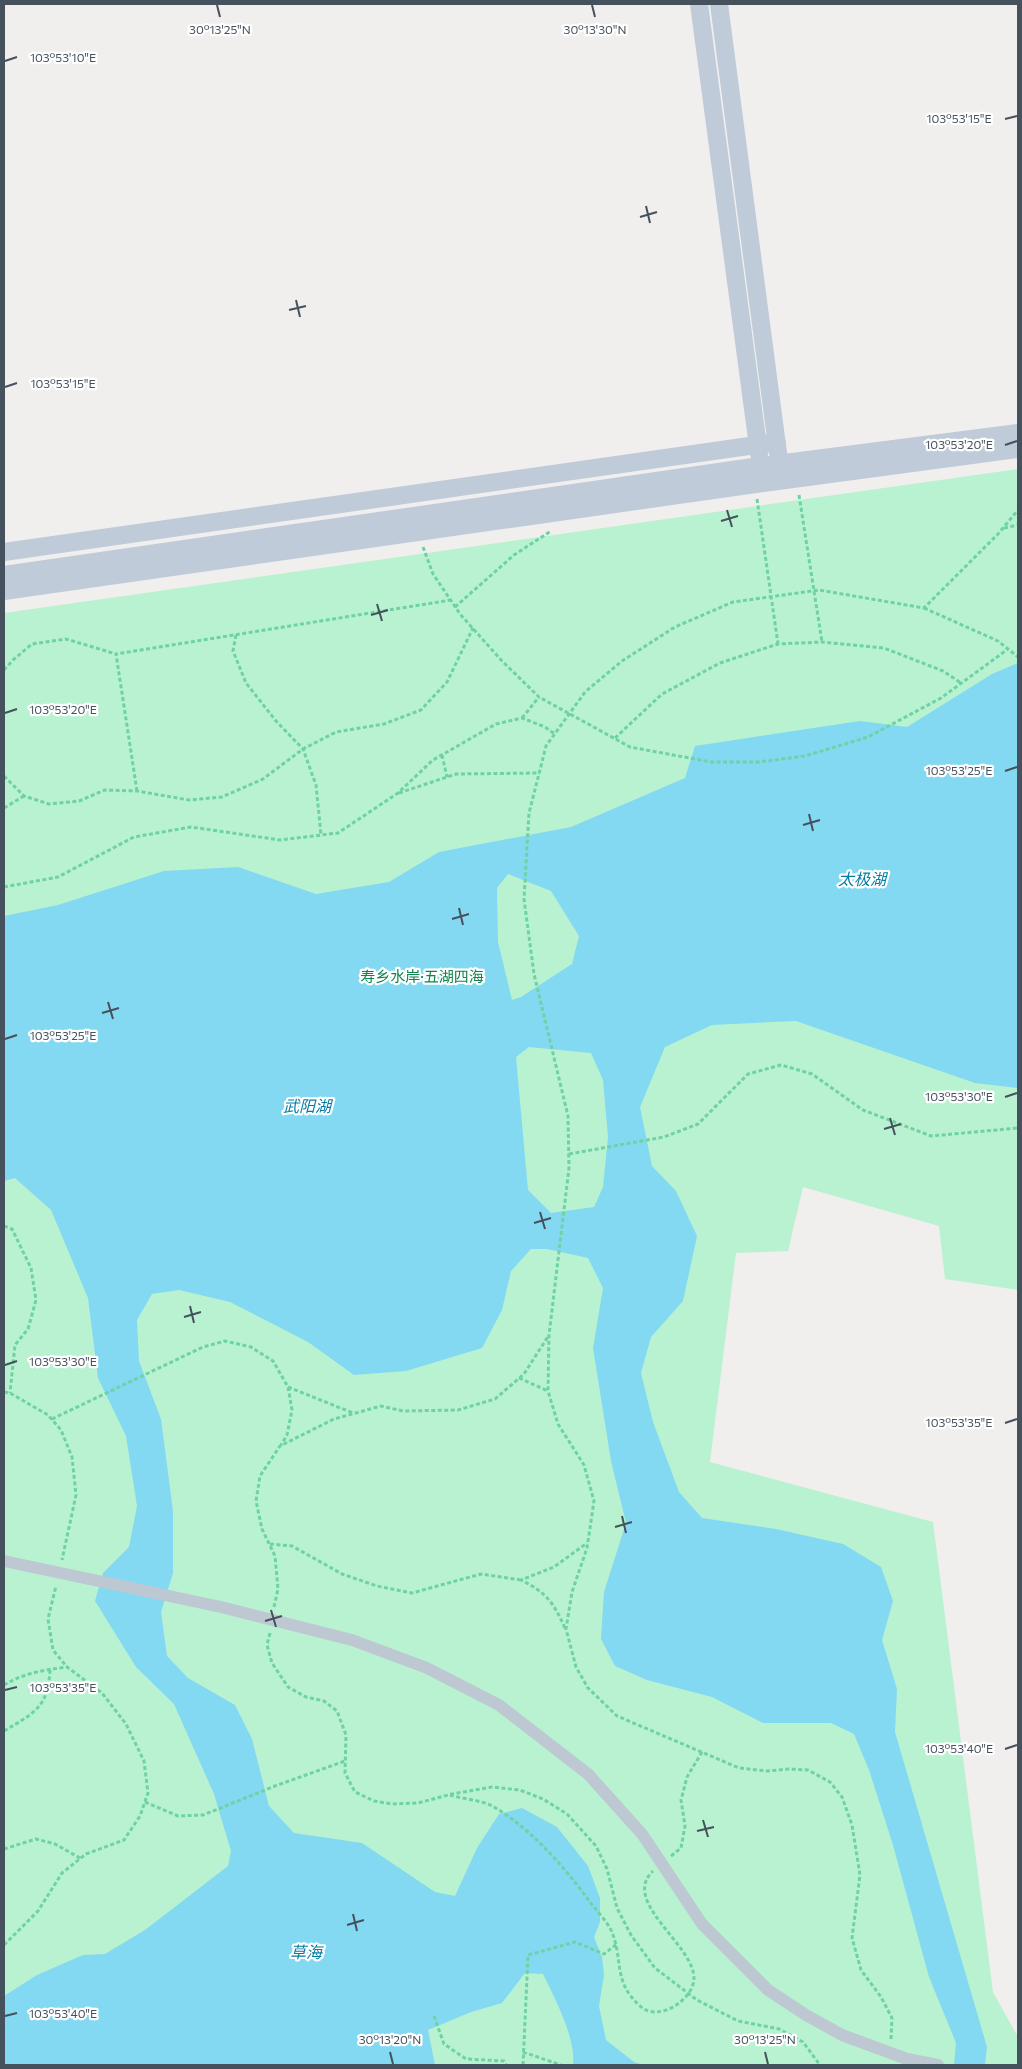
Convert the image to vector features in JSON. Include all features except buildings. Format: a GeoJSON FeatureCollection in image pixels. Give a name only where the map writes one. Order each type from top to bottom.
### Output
{"type":"FeatureCollection","features":[{"type":"Feature","properties":{"kind":"street"},"geometry":{"type":"LineString","coordinates":[[699,4],[757,444],[759,478]]}},
{"type":"Feature","properties":{"kind":"street"},"geometry":{"type":"LineString","coordinates":[[719,4],[777,442],[786,475]]}},
{"type":"Feature","properties":{"kind":"street"},"geometry":{"type":"LineString","coordinates":[[786,475],[1018,433]]}},
{"type":"Feature","properties":{"kind":"street"},"geometry":{"type":"LineString","coordinates":[[4,552],[777,442]]}},
{"type":"Feature","properties":{"kind":"street"},"geometry":{"type":"LineString","coordinates":[[4,575],[759,478],[1018,449]]}},
{"type":"Feature","properties":{"kind":"street"},"geometry":{"type":"LineString","coordinates":[[4,591],[418,532],[759,478]]}},
{"type":"Feature","properties":{"kind":"street"},"geometry":{"type":"LineString","coordinates":[[4,1561],[176,1598],[352,1640],[427,1668],[499,1705],[588,1774],[642,1834],[702,1924],[768,1990],[806,2015],[842,2034],[907,2059],[937,2065]]}},
{"type":"Feature","properties":{"kind":"path"},"geometry":{"type":"LineString","coordinates":[[786,475],[813,591],[822,642]]}},
{"type":"Feature","properties":{"kind":"path"},"geometry":{"type":"LineString","coordinates":[[759,478],[771,597],[778,644]]}},
{"type":"Feature","properties":{"kind":"path"},"geometry":{"type":"LineString","coordinates":[[924,608],[1004,528],[1018,510]]}},
{"type":"Feature","properties":{"kind":"path"},"geometry":{"type":"LineString","coordinates":[[1004,528],[1018,525]]}},
{"type":"Feature","properties":{"kind":"path"},"geometry":{"type":"LineString","coordinates":[[455,607],[514,555],[553,529]]}},
{"type":"Feature","properties":{"kind":"path"},"geometry":{"type":"LineString","coordinates":[[418,532],[433,574],[455,607],[502,661],[539,697],[630,747],[711,762],[760,762],[805,756],[868,738],[941,698],[1008,649]]}},
{"type":"Feature","properties":{"kind":"path"},"geometry":{"type":"LineString","coordinates":[[566,1629],[572,1592],[588,1543],[594,1501],[584,1465],[558,1424],[548,1391],[549,1335],[556,1268],[566,1202],[569,1154],[568,1116],[534,974],[524,899],[529,813],[546,746],[585,692],[622,661],[675,627],[733,602],[819,590],[924,608],[998,641],[1017,656]]}},
{"type":"Feature","properties":{"kind":"path"},"geometry":{"type":"LineString","coordinates":[[4,670],[32,644],[66,639],[116,654],[451,600]]}},
{"type":"Feature","properties":{"kind":"path"},"geometry":{"type":"LineString","coordinates":[[4,776],[24,796],[49,804],[79,801],[105,790],[137,791],[189,800],[222,797],[263,779],[303,750],[336,732],[384,724],[420,710],[447,682],[473,628]]}},
{"type":"Feature","properties":{"kind":"path"},"geometry":{"type":"LineString","coordinates":[[236,635],[233,651],[246,683],[276,721],[303,750],[316,785],[321,835]]}},
{"type":"Feature","properties":{"kind":"path"},"geometry":{"type":"LineString","coordinates":[[614,738],[662,694],[720,664],[778,644],[822,642],[884,648],[943,671],[961,683]]}},
{"type":"Feature","properties":{"kind":"path"},"geometry":{"type":"LineString","coordinates":[[116,654],[137,791]]}},
{"type":"Feature","properties":{"kind":"path"},"geometry":{"type":"LineString","coordinates":[[522,718],[539,697]]}},
{"type":"Feature","properties":{"kind":"path"},"geometry":{"type":"LineString","coordinates":[[4,887],[58,877],[134,837],[191,827],[280,840],[338,833],[398,793],[433,760],[496,724],[522,718],[545,727],[555,734]]}},
{"type":"Feature","properties":{"kind":"path"},"geometry":{"type":"LineString","coordinates":[[442,755],[446,777]]}},
{"type":"Feature","properties":{"kind":"path"},"geometry":{"type":"LineString","coordinates":[[398,793],[456,774],[540,773]]}},
{"type":"Feature","properties":{"kind":"path"},"geometry":{"type":"LineString","coordinates":[[4,808],[24,796]]}},
{"type":"Feature","properties":{"kind":"path"},"geometry":{"type":"LineString","coordinates":[[569,1154],[664,1137],[698,1124],[748,1074],[781,1065],[812,1074],[863,1110],[932,1136],[1018,1128]]}},
{"type":"Feature","properties":{"kind":"path"},"geometry":{"type":"LineString","coordinates":[[4,1226],[12,1230],[31,1268],[36,1300],[28,1329],[16,1345],[10,1393]]}},
{"type":"Feature","properties":{"kind":"path"},"geometry":{"type":"LineString","coordinates":[[280,1446],[334,1419],[381,1406],[404,1411],[458,1410],[495,1399],[524,1374],[549,1335]]}},
{"type":"Feature","properties":{"kind":"path"},"geometry":{"type":"LineString","coordinates":[[52,1420],[203,1347],[225,1341],[251,1347],[273,1360],[288,1387],[292,1410],[287,1435],[260,1476],[256,1501],[262,1529],[275,1556],[278,1589],[268,1645],[272,1663],[288,1687],[306,1697],[324,1701],[337,1711],[346,1735],[345,1773],[355,1792],[374,1801],[392,1804],[418,1803],[492,1787],[520,1790],[543,1799],[567,1814],[596,1846],[607,1869],[617,1908],[631,1935],[655,1968],[697,2000],[738,2021],[779,2029],[803,2042],[820,2065]]}},
{"type":"Feature","properties":{"kind":"path"},"geometry":{"type":"LineString","coordinates":[[519,1378],[548,1391]]}},
{"type":"Feature","properties":{"kind":"path"},"geometry":{"type":"LineString","coordinates":[[288,1387],[353,1414]]}},
{"type":"Feature","properties":{"kind":"path"},"geometry":{"type":"LineString","coordinates":[[4,1392],[10,1393],[48,1415],[61,1430],[72,1456],[76,1495],[60,1573],[48,1619],[53,1650],[67,1667],[102,1693],[126,1724],[144,1761],[148,1793],[140,1816],[124,1840],[86,1854],[62,1873],[38,1911],[4,1946]]}},
{"type":"Feature","properties":{"kind":"path"},"geometry":{"type":"LineString","coordinates":[[521,1580],[554,1567],[588,1543]]}},
{"type":"Feature","properties":{"kind":"path"},"geometry":{"type":"LineString","coordinates":[[269,1544],[292,1546],[342,1574],[377,1586],[412,1592],[481,1574],[521,1580],[540,1589],[556,1608],[566,1629],[576,1667],[588,1688],[618,1716],[739,1768],[766,1771],[808,1770],[830,1782],[842,1796],[852,1825],[860,1875],[852,1938],[861,1970],[881,1997],[892,2018],[890,2053]]}},
{"type":"Feature","properties":{"kind":"path"},"geometry":{"type":"LineString","coordinates":[[4,1685],[18,1677],[36,1671],[67,1667]]}},
{"type":"Feature","properties":{"kind":"path"},"geometry":{"type":"LineString","coordinates":[[4,1731],[37,1712],[49,1688],[50,1670]]}},
{"type":"Feature","properties":{"kind":"path"},"geometry":{"type":"LineString","coordinates":[[145,1802],[178,1816],[204,1815],[275,1786],[345,1762]]}},
{"type":"Feature","properties":{"kind":"path"},"geometry":{"type":"LineString","coordinates":[[448,1795],[492,1806],[526,1831],[571,1876],[610,1928],[616,1944],[619,1970],[624,1988],[641,2008],[662,2012],[677,2004],[689,1994]]}},
{"type":"Feature","properties":{"kind":"path"},"geometry":{"type":"LineString","coordinates":[[4,1849],[36,1839],[56,1844],[80,1858]]}},
{"type":"Feature","properties":{"kind":"path"},"geometry":{"type":"LineString","coordinates":[[522,2065],[528,1955],[575,1942],[604,1954],[616,1944]]}},
{"type":"Feature","properties":{"kind":"path"},"geometry":{"type":"LineString","coordinates":[[434,2016],[444,2044],[466,2059],[504,2061],[506,2065]]}},
{"type":"Feature","properties":{"kind":"path"},"geometry":{"type":"LineString","coordinates":[[523,2052],[561,2065]]}},
{"type":"Feature","properties":{"kind":"green space","name":"寿乡水岸·五湖四海"},"geometry":{"type":"Polygon","coordinates":[[[1018,469],[1018,1290],[945,1279],[939,1226],[803,1187],[788,1251],[736,1253],[710,1462],[933,1522],[993,1992],[1018,2037],[1018,2065],[4,2065],[4,613],[1018,469]]]}},
{"type":"Feature","properties":{"kind":"water"},"geometry":{"type":"Polygon","coordinates":[[[1018,663],[1018,1088],[975,1083],[796,1021],[712,1025],[665,1047],[640,1107],[652,1166],[676,1191],[697,1236],[683,1301],[651,1337],[641,1373],[653,1422],[679,1492],[702,1518],[776,1529],[843,1544],[881,1567],[893,1601],[882,1640],[897,1689],[895,1732],[987,2047],[985,2065],[954,2065],[956,2043],[929,1977],[893,1845],[869,1770],[854,1734],[831,1723],[763,1723],[712,1697],[647,1680],[615,1666],[601,1639],[604,1592],[626,1523],[611,1461],[593,1348],[603,1288],[588,1258],[547,1249],[531,1249],[511,1271],[502,1310],[482,1348],[406,1371],[354,1375],[308,1342],[230,1302],[179,1290],[152,1294],[137,1320],[139,1361],[161,1419],[173,1511],[173,1573],[161,1612],[167,1656],[188,1678],[235,1705],[252,1739],[269,1806],[294,1833],[362,1843],[435,1892],[455,1896],[477,1848],[499,1814],[522,1808],[557,1827],[588,1866],[600,1898],[600,1922],[594,1937],[602,1957],[604,1975],[599,2006],[606,2040],[634,2062],[643,2065],[573,2065],[573,2054],[568,2031],[543,1974],[525,1973],[502,2003],[471,2012],[428,2030],[435,2065],[4,2065],[4,1996],[37,1975],[83,1955],[105,1954],[145,1930],[228,1866],[231,1851],[214,1794],[174,1704],[136,1667],[95,1601],[103,1573],[129,1547],[137,1506],[126,1436],[98,1378],[88,1298],[51,1210],[15,1178],[4,1181],[4,916],[58,905],[164,871],[238,867],[316,894],[389,882],[439,852],[571,827],[685,778],[695,746],[860,721],[907,727],[992,674],[1018,663]],[[508,874],[497,888],[498,942],[512,1000],[521,997],[572,964],[579,936],[551,891],[508,874]],[[529,1047],[516,1057],[528,1190],[551,1213],[594,1207],[603,1187],[608,1137],[603,1080],[591,1053],[529,1047]]]}},
{"type":"Feature","properties":{"kind":"water label","name":"太极湖"},"geometry":{"type":"Point","coordinates":[862,878]}},
{"type":"Feature","properties":{"kind":"water label","name":"武阳湖"},"geometry":{"type":"Point","coordinates":[307,1105]}},
{"type":"Feature","properties":{"kind":"water label","name":"草海"},"geometry":{"type":"Point","coordinates":[306,1951]}}]}
